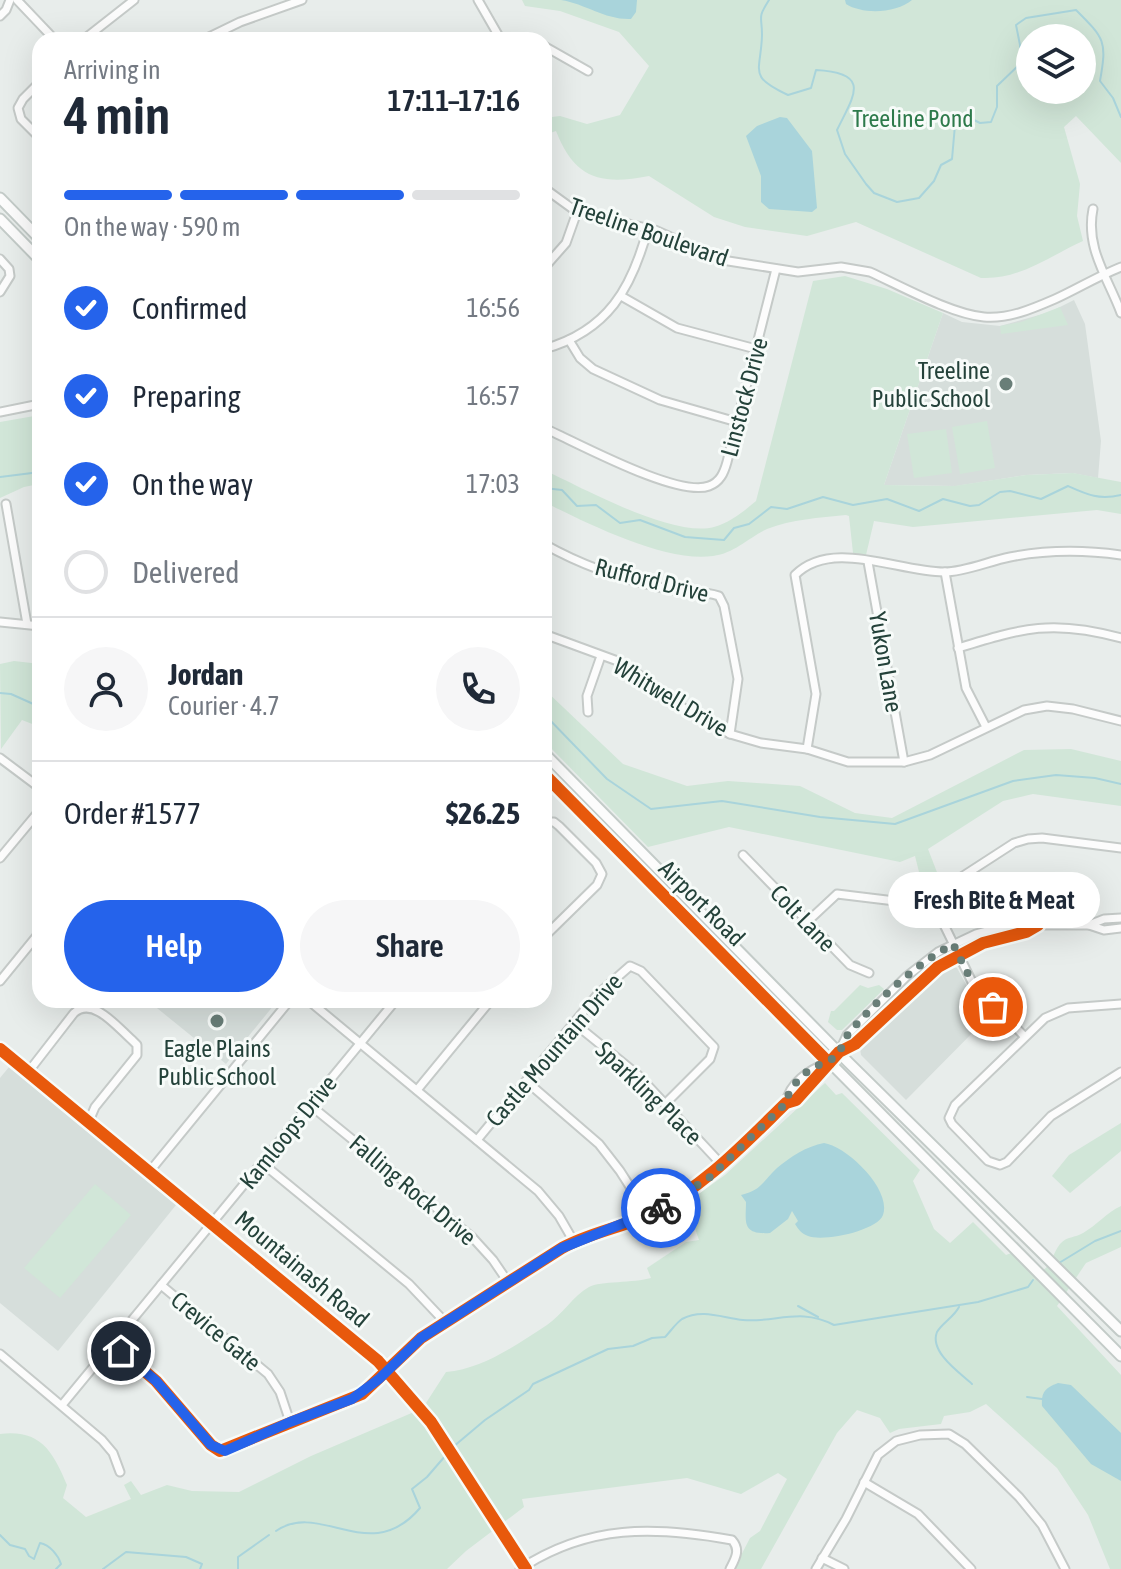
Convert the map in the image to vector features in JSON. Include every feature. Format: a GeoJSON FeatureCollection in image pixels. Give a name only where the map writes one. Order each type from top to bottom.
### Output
{"type":"FeatureCollection","features":[{"type":"Feature","properties":{"kind":"main road"},"geometry":{"type":"LineString","coordinates":[[0,198],[32,231]]}},
{"type":"Feature","properties":{"kind":"main road"},"geometry":{"type":"LineString","coordinates":[[0,219],[32,252]]}},
{"type":"Feature","properties":{"kind":"main road","name":"Airport Road"},"geometry":{"type":"LineString","coordinates":[[552,761],[839,1052],[1121,1331]]}},
{"type":"Feature","properties":{"kind":"main road","name":"Airport Road"},"geometry":{"type":"LineString","coordinates":[[552,782],[1121,1356]]}},
{"type":"Feature","properties":{"kind":"main road","name":"Mountainash Road"},"geometry":{"type":"LineString","coordinates":[[0,1049],[363,1347],[431,1422],[523,1568]]}},
{"type":"Feature","properties":{"kind":"street"},"geometry":{"type":"LineString","coordinates":[[0,16],[10,0]]}},
{"type":"Feature","properties":{"kind":"street"},"geometry":{"type":"LineString","coordinates":[[17,0],[47,32]]}},
{"type":"Feature","properties":{"kind":"street"},"geometry":{"type":"LineString","coordinates":[[93,32],[134,0]]}},
{"type":"Feature","properties":{"kind":"street"},"geometry":{"type":"LineString","coordinates":[[219,32],[302,0]]}},
{"type":"Feature","properties":{"kind":"street"},"geometry":{"type":"LineString","coordinates":[[478,0],[496,32]]}},
{"type":"Feature","properties":{"kind":"street"},"geometry":{"type":"LineString","coordinates":[[552,51],[588,71]]}},
{"type":"Feature","properties":{"kind":"street"},"geometry":{"type":"LineString","coordinates":[[32,90],[18,108],[21,119],[32,130]]}},
{"type":"Feature","properties":{"kind":"street","name":"Treeline Boulevard"},"geometry":{"type":"LineString","coordinates":[[552,194],[577,212],[648,228],[714,258],[804,272],[835,267],[853,268],[870,272],[962,312],[985,317],[1021,312],[1121,267]]}},
{"type":"Feature","properties":{"kind":"street"},"geometry":{"type":"LineString","coordinates":[[1093,209],[1090,227],[1104,274],[1121,313]]}},
{"type":"Feature","properties":{"kind":"street"},"geometry":{"type":"LineString","coordinates":[[552,259],[566,243],[577,212]]}},
{"type":"Feature","properties":{"kind":"street"},"geometry":{"type":"LineString","coordinates":[[552,346],[569,340],[596,323],[621,296],[638,263],[648,228]]}},
{"type":"Feature","properties":{"kind":"street"},"geometry":{"type":"LineString","coordinates":[[0,259],[9,269],[10,276],[0,292]]}},
{"type":"Feature","properties":{"kind":"street","name":"Linstock Drive"},"geometry":{"type":"LineString","coordinates":[[552,432],[628,467],[699,488],[712,485],[722,476],[776,269]]}},
{"type":"Feature","properties":{"kind":"street"},"geometry":{"type":"LineString","coordinates":[[621,296],[677,328],[756,349]]}},
{"type":"Feature","properties":{"kind":"street"},"geometry":{"type":"LineString","coordinates":[[569,340],[580,358],[593,369],[660,400],[737,422]]}},
{"type":"Feature","properties":{"kind":"street"},"geometry":{"type":"LineString","coordinates":[[0,412],[32,406]]}},
{"type":"Feature","properties":{"kind":"street"},"geometry":{"type":"LineString","coordinates":[[6,504],[27,624]]}},
{"type":"Feature","properties":{"kind":"street"},"geometry":{"type":"LineString","coordinates":[[0,543],[12,541]]}},
{"type":"Feature","properties":{"kind":"street","name":"Rufford Drive"},"geometry":{"type":"LineString","coordinates":[[552,548],[578,562],[624,578],[719,596],[724,606],[738,679],[730,734]]}},
{"type":"Feature","properties":{"kind":"street"},"geometry":{"type":"LineString","coordinates":[[807,749],[816,694],[795,575],[803,567],[827,557],[945,572],[1028,554],[1092,552],[1121,555]]}},
{"type":"Feature","properties":{"kind":"street","name":"Yukon Lane"},"geometry":{"type":"LineString","coordinates":[[868,562],[904,762]]}},
{"type":"Feature","properties":{"kind":"street"},"geometry":{"type":"LineString","coordinates":[[945,572],[966,688],[986,727]]}},
{"type":"Feature","properties":{"kind":"street"},"geometry":{"type":"LineString","coordinates":[[0,622],[32,625]]}},
{"type":"Feature","properties":{"kind":"street"},"geometry":{"type":"LineString","coordinates":[[958,648],[1018,630],[1044,627],[1072,627],[1121,638]]}},
{"type":"Feature","properties":{"kind":"street","name":"Whitwell Drive"},"geometry":{"type":"LineString","coordinates":[[552,637],[632,668],[693,715],[730,734],[761,743],[807,749],[848,762],[904,762],[930,755],[1024,710],[1047,706],[1121,721]]}},
{"type":"Feature","properties":{"kind":"street"},"geometry":{"type":"LineString","coordinates":[[588,712],[587,696],[601,656]]}},
{"type":"Feature","properties":{"kind":"street"},"geometry":{"type":"LineString","coordinates":[[0,758],[32,782]]}},
{"type":"Feature","properties":{"kind":"street"},"geometry":{"type":"LineString","coordinates":[[0,858],[32,820]]}},
{"type":"Feature","properties":{"kind":"street"},"geometry":{"type":"LineString","coordinates":[[552,822],[596,863],[602,874],[597,885],[552,929]]}},
{"type":"Feature","properties":{"kind":"street"},"geometry":{"type":"LineString","coordinates":[[807,922],[837,894],[895,901],[929,894],[1006,848],[1028,839],[1121,848]]}},
{"type":"Feature","properties":{"kind":"street","name":"Colt Lane"},"geometry":{"type":"LineString","coordinates":[[743,855],[850,965],[869,973]]}},
{"type":"Feature","properties":{"kind":"street"},"geometry":{"type":"LineString","coordinates":[[929,894],[958,955],[982,995],[1024,1036]]}},
{"type":"Feature","properties":{"kind":"street"},"geometry":{"type":"LineString","coordinates":[[1089,925],[1104,919],[1121,918]]}},
{"type":"Feature","properties":{"kind":"street"},"geometry":{"type":"LineString","coordinates":[[113,1344],[156,1381],[215,1449],[225,1451],[352,1399],[369,1388],[413,1343],[508,1282],[574,1242],[648,1215],[710,1177],[786,1103],[787,1092],[810,1070],[829,1063],[839,1052],[847,1035],[907,976],[953,944],[991,928],[1024,921],[1038,925],[1089,925],[1104,930],[1121,928]]}},
{"type":"Feature","properties":{"kind":"street"},"geometry":{"type":"LineString","coordinates":[[839,1052],[855,1044],[922,979],[958,955],[1038,925]]}},
{"type":"Feature","properties":{"kind":"street"},"geometry":{"type":"LineString","coordinates":[[0,981],[32,942]]}},
{"type":"Feature","properties":{"kind":"street","name":"Castle Mountain Drive"},"geometry":{"type":"LineString","coordinates":[[477,1140],[597,995],[625,968],[635,967],[641,971],[714,1047],[710,1059],[665,1104]]}},
{"type":"Feature","properties":{"kind":"street"},"geometry":{"type":"LineString","coordinates":[[1121,1004],[1061,1010],[1038,1023],[950,1113],[952,1124],[992,1164],[1004,1164],[1051,1116],[1121,1072]]}},
{"type":"Feature","properties":{"kind":"street"},"geometry":{"type":"LineString","coordinates":[[29,1071],[81,1008]]}},
{"type":"Feature","properties":{"kind":"street"},"geometry":{"type":"LineString","coordinates":[[89,1121],[95,1107],[137,1055],[137,1045],[93,1008]]}},
{"type":"Feature","properties":{"kind":"street"},"geometry":{"type":"LineString","coordinates":[[150,1171],[283,1008]]}},
{"type":"Feature","properties":{"kind":"street"},"geometry":{"type":"LineString","coordinates":[[318,1008],[545,1198],[574,1242]]}},
{"type":"Feature","properties":{"kind":"street","name":"Kamloops Drive"},"geometry":{"type":"LineString","coordinates":[[62,1405],[390,1008]]}},
{"type":"Feature","properties":{"kind":"street"},"geometry":{"type":"LineString","coordinates":[[417,1090],[484,1008]]}},
{"type":"Feature","properties":{"kind":"street","name":"Sparkling Place"},"geometry":{"type":"LineString","coordinates":[[574,1023],[638,1075],[722,1165]]}},
{"type":"Feature","properties":{"kind":"street"},"geometry":{"type":"LineString","coordinates":[[526,1081],[599,1144],[648,1215]]}},
{"type":"Feature","properties":{"kind":"street","name":"Falling Rock Drive"},"geometry":{"type":"LineString","coordinates":[[310,1105],[472,1237],[508,1282]]}},
{"type":"Feature","properties":{"kind":"street"},"geometry":{"type":"LineString","coordinates":[[262,1163],[409,1284],[445,1322]]}},
{"type":"Feature","properties":{"kind":"street","name":"Crevice Gate"},"geometry":{"type":"LineString","coordinates":[[161,1285],[268,1374],[280,1392],[290,1422]]}},
{"type":"Feature","properties":{"kind":"street"},"geometry":{"type":"LineString","coordinates":[[0,1354],[102,1440],[113,1453],[120,1472]]}},
{"type":"Feature","properties":{"kind":"street"},"geometry":{"type":"LineString","coordinates":[[816,1569],[878,1455],[896,1441],[920,1435],[949,1434],[965,1444],[1019,1497],[1042,1525],[1065,1569]]}},
{"type":"Feature","properties":{"kind":"street"},"geometry":{"type":"LineString","coordinates":[[864,1482],[918,1514],[971,1569]]}},
{"type":"Feature","properties":{"kind":"street"},"geometry":{"type":"LineString","coordinates":[[523,1568],[546,1553],[581,1540],[623,1530],[652,1530],[732,1540],[737,1545],[737,1555],[730,1569]]}},
{"type":"Feature","properties":{"kind":"street"},"geometry":{"type":"LineString","coordinates":[[822,1558],[844,1569]]}},
{"type":"Feature","properties":{"kind":"shaded area","name":"Treeline Public School"},"geometry":{"type":"Polygon","coordinates":[[[1074,300],[1085,324],[1101,441],[1098,478],[1072,473],[1026,475],[956,486],[884,485],[943,313],[962,322],[1000,326],[1050,312],[1074,300]]]}},
{"type":"Feature","properties":{"kind":"shaded area"},"geometry":{"type":"Polygon","coordinates":[[[951,966],[957,968],[972,995],[991,1014],[906,1100],[861,1055],[860,1048],[922,986],[951,966]]]}},
{"type":"Feature","properties":{"kind":"shaded area","name":"Eagle Plains Public School"},"geometry":{"type":"Polygon","coordinates":[[[157,1008],[272,1008],[226,1064],[157,1008]]]}},
{"type":"Feature","properties":{"kind":"shaded area"},"geometry":{"type":"Polygon","coordinates":[[[9,1067],[176,1205],[58,1351],[0,1303],[0,1078],[9,1067]]]}},
{"type":"Feature","properties":{"kind":"green space","name":"Treeline Pond"},"geometry":{"type":"Polygon","coordinates":[[[522,0],[1121,0],[1121,163],[1076,116],[1064,127],[1080,184],[1077,216],[1083,241],[1033,266],[995,278],[981,278],[856,222],[807,236],[745,227],[714,217],[649,176],[617,180],[592,175],[572,160],[556,131],[552,132],[552,117],[560,116],[587,124],[620,115],[649,66],[619,32],[560,11],[525,6],[522,0]]]}},
{"type":"Feature","properties":{"kind":"green space"},"geometry":{"type":"Polygon","coordinates":[[[845,276],[887,289],[943,313],[884,485],[954,486],[1026,475],[1073,473],[1121,482],[1121,514],[1097,510],[913,527],[874,521],[866,555],[853,553],[849,516],[806,519],[767,529],[728,552],[694,557],[627,540],[552,506],[552,474],[652,519],[697,528],[714,527],[726,522],[756,501],[813,281],[845,276]]]}},
{"type":"Feature","properties":{"kind":"green space"},"geometry":{"type":"Polygon","coordinates":[[[1060,307],[1068,325],[1001,334],[1000,326],[1021,322],[1060,307]]]}},
{"type":"Feature","properties":{"kind":"green space"},"geometry":{"type":"Polygon","coordinates":[[[32,416],[32,485],[0,498],[0,422],[32,416]]]}},
{"type":"Feature","properties":{"kind":"green space"},"geometry":{"type":"Polygon","coordinates":[[[987,421],[995,468],[960,474],[952,427],[987,421]]]}},
{"type":"Feature","properties":{"kind":"green space"},"geometry":{"type":"Polygon","coordinates":[[[946,429],[952,473],[914,478],[907,434],[946,429]]]}},
{"type":"Feature","properties":{"kind":"green space"},"geometry":{"type":"Polygon","coordinates":[[[14,661],[32,663],[32,724],[22,720],[1,749],[0,664],[14,661]]]}},
{"type":"Feature","properties":{"kind":"green space"},"geometry":{"type":"Polygon","coordinates":[[[552,697],[623,764],[687,786],[728,781],[800,786],[855,813],[892,818],[1024,750],[1071,749],[1121,761],[1121,806],[1033,794],[1003,801],[928,849],[940,880],[923,888],[915,856],[900,862],[729,827],[648,847],[552,749],[552,697]]]}},
{"type":"Feature","properties":{"kind":"green space"},"geometry":{"type":"Polygon","coordinates":[[[860,985],[868,988],[879,985],[884,989],[842,1030],[837,1030],[828,1022],[831,1011],[860,985]]]}},
{"type":"Feature","properties":{"kind":"green space"},"geometry":{"type":"Polygon","coordinates":[[[825,1083],[836,1095],[842,1093],[920,1170],[913,1181],[934,1229],[950,1243],[973,1222],[1006,1255],[1014,1252],[1042,1271],[1063,1241],[1083,1233],[1121,1206],[1121,1247],[1086,1263],[1057,1306],[1121,1375],[1121,1569],[1110,1569],[1088,1515],[1057,1468],[986,1404],[970,1412],[944,1416],[941,1424],[890,1433],[880,1418],[857,1410],[837,1433],[761,1569],[734,1569],[750,1538],[760,1531],[787,1479],[778,1473],[741,1494],[687,1478],[522,1499],[524,1507],[447,1569],[0,1569],[0,1434],[26,1435],[44,1445],[67,1485],[63,1498],[86,1517],[131,1499],[124,1485],[131,1481],[141,1495],[167,1485],[192,1491],[239,1492],[311,1456],[428,1406],[426,1403],[446,1372],[473,1366],[511,1348],[552,1321],[589,1287],[651,1278],[647,1268],[686,1242],[699,1240],[686,1203],[725,1175],[825,1083]]]}},
{"type":"Feature","properties":{"kind":"green space"},"geometry":{"type":"Polygon","coordinates":[[[1121,1123],[1121,1151],[1070,1193],[1052,1176],[1069,1155],[1121,1123]]]}},
{"type":"Feature","properties":{"kind":"green space"},"geometry":{"type":"Polygon","coordinates":[[[95,1184],[131,1215],[60,1298],[24,1268],[95,1184]]]}},
{"type":"Feature","properties":{"kind":"water"},"geometry":{"type":"Polygon","coordinates":[[[561,0],[637,0],[636,12],[631,19],[622,19],[561,0]]]}},
{"type":"Feature","properties":{"kind":"water"},"geometry":{"type":"Polygon","coordinates":[[[845,0],[912,0],[898,8],[880,11],[853,8],[845,0]]]}},
{"type":"Feature","properties":{"kind":"water"},"geometry":{"type":"Polygon","coordinates":[[[780,117],[787,118],[812,151],[817,208],[812,212],[769,209],[761,202],[761,176],[746,136],[757,126],[780,117]]]}},
{"type":"Feature","properties":{"kind":"water"},"geometry":{"type":"Polygon","coordinates":[[[824,1143],[855,1160],[874,1182],[884,1205],[879,1221],[849,1234],[815,1237],[799,1229],[792,1211],[788,1219],[770,1233],[750,1229],[746,1221],[746,1202],[741,1195],[758,1188],[793,1156],[824,1143]]]}},
{"type":"Feature","properties":{"kind":"water"},"geometry":{"type":"Polygon","coordinates":[[[1058,1383],[1071,1385],[1121,1433],[1121,1481],[1091,1464],[1042,1406],[1045,1391],[1058,1383]]]}},
{"type":"Feature","properties":{"kind":"waterway"},"geometry":{"type":"LineString","coordinates":[[769,0],[761,17],[761,77],[788,95],[811,88],[816,70],[834,72],[852,81],[853,96],[837,130],[845,154],[874,193],[897,202],[919,198],[934,181],[941,165],[952,159],[955,125],[970,118],[980,123],[991,122],[997,107],[997,86],[1020,64],[1016,25],[1026,18],[1076,10],[1086,20],[1102,41],[1100,81],[1113,98],[1121,117]]}},
{"type":"Feature","properties":{"kind":"waterway"},"geometry":{"type":"LineString","coordinates":[[0,477],[32,473]]}},
{"type":"Feature","properties":{"kind":"waterway"},"geometry":{"type":"LineString","coordinates":[[552,489],[562,490],[577,506],[596,505],[620,523],[640,520],[685,537],[724,540],[734,528],[749,524],[771,507],[787,509],[823,497],[853,505],[887,499],[919,511],[943,499],[970,506],[979,505],[1000,492],[1010,491],[1041,499],[1068,486],[1094,496],[1121,495]]}},
{"type":"Feature","properties":{"kind":"waterway"},"geometry":{"type":"LineString","coordinates":[[0,693],[11,694],[32,703]]}},
{"type":"Feature","properties":{"kind":"waterway"},"geometry":{"type":"LineString","coordinates":[[552,722],[607,779],[651,809],[722,801],[820,817],[895,824],[1013,781],[1056,775],[1121,784]]}},
{"type":"Feature","properties":{"kind":"waterway"},"geometry":{"type":"LineString","coordinates":[[1059,1263],[1095,1241],[1121,1231]]}},
{"type":"Feature","properties":{"kind":"waterway"},"geometry":{"type":"LineString","coordinates":[[453,1447],[533,1384],[608,1349],[665,1337],[680,1321],[690,1316],[705,1314],[743,1320],[799,1316],[834,1325],[978,1302],[1028,1287],[1033,1280]]}},
{"type":"Feature","properties":{"kind":"waterway"},"geometry":{"type":"LineString","coordinates":[[798,1306],[818,1317]]}},
{"type":"Feature","properties":{"kind":"waterway"},"geometry":{"type":"LineString","coordinates":[[959,1307],[937,1332],[937,1347],[972,1384]]}},
{"type":"Feature","properties":{"kind":"waterway"},"geometry":{"type":"LineString","coordinates":[[1027,1397],[1042,1399]]}},
{"type":"Feature","properties":{"kind":"waterway"},"geometry":{"type":"LineString","coordinates":[[276,1531],[293,1524],[310,1523],[364,1533],[383,1532],[401,1525],[420,1508],[412,1489],[446,1455]]}},
{"type":"Feature","properties":{"kind":"waterway"},"geometry":{"type":"LineString","coordinates":[[0,1535],[10,1545],[25,1549],[34,1559],[40,1543],[47,1546],[61,1564],[56,1569]]}},
{"type":"Feature","properties":{"kind":"waterway"},"geometry":{"type":"LineString","coordinates":[[238,1569],[238,1557],[269,1535]]}},
{"type":"Feature","properties":{"kind":"waterway"},"geometry":{"type":"LineString","coordinates":[[103,1569],[126,1552],[186,1557],[202,1564],[200,1569]]}},
{"type":"Feature","properties":{"kind":"cycle path"},"geometry":{"type":"LineString","coordinates":[[552,782],[829,1063]]}},
{"type":"Feature","properties":{"kind":"cycle path"},"geometry":{"type":"LineString","coordinates":[[113,1344],[156,1381],[211,1445],[220,1451],[362,1394],[421,1338],[562,1248],[648,1215],[687,1192],[722,1165],[786,1103],[796,1100],[839,1052],[855,1044],[938,967],[983,943],[1026,932],[1038,925]]}},
{"type":"Feature","properties":{"kind":"cycle path"},"geometry":{"type":"LineString","coordinates":[[0,1049],[378,1361],[431,1422],[526,1569]]}},
{"type":"Feature","properties":{"kind":"way so far"},"geometry":{"type":"LineString","coordinates":[[661,1208],[710,1177],[786,1103],[787,1092],[810,1070],[829,1063],[839,1052],[847,1035],[907,976],[938,952],[953,944],[972,982],[993,1007]]}},
{"type":"Feature","properties":{"kind":"place","name":"Treeline Public School"},"geometry":{"type":"Point","coordinates":[1006,384]}},
{"type":"Feature","properties":{"kind":"place","name":"Fresh Bite & Meat"},"geometry":{"type":"Point","coordinates":[993,1007]}},
{"type":"Feature","properties":{"kind":"place","name":"Eagle Plains Public School"},"geometry":{"type":"Point","coordinates":[217,1021]}},
{"type":"Feature","properties":{"kind":"route"},"geometry":{"type":"LineString","coordinates":[[121,1351],[156,1381],[215,1449],[225,1451],[362,1394],[413,1343],[562,1248],[661,1208]]}}]}
